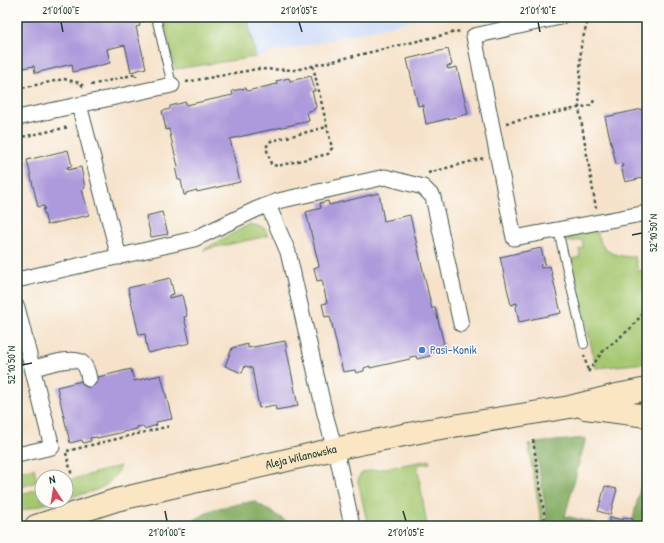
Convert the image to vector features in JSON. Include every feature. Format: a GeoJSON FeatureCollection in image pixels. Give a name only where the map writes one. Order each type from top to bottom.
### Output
{"type":"FeatureCollection","features":[{"type":"Feature","properties":{"kind":"main road","name":"Aleja Wilanowska"},"geometry":{"type":"LineString","coordinates":[[36,526],[116,500],[334,449],[429,430],[570,407],[617,395],[647,390]]}},
{"type":"Feature","properties":{"kind":"main road","name":"Aleja Wilanowska"},"geometry":{"type":"LineString","coordinates":[[570,407],[647,416]]}},
{"type":"Feature","properties":{"kind":"street"},"geometry":{"type":"LineString","coordinates":[[560,17],[474,36],[514,238],[647,213]]}},
{"type":"Feature","properties":{"kind":"street"},"geometry":{"type":"LineString","coordinates":[[17,118],[172,85]]}},
{"type":"Feature","properties":{"kind":"street"},"geometry":{"type":"LineString","coordinates":[[79,105],[118,257]]}},
{"type":"Feature","properties":{"kind":"street"},"geometry":{"type":"LineString","coordinates":[[17,280],[194,239],[268,205],[293,197],[385,176],[422,187],[433,197],[461,324]]}},
{"type":"Feature","properties":{"kind":"street"},"geometry":{"type":"LineString","coordinates":[[268,205],[288,252],[322,402],[340,469],[352,526]]}},
{"type":"Feature","properties":{"kind":"street"},"geometry":{"type":"LineString","coordinates":[[17,307],[52,447],[17,455]]}},
{"type":"Feature","properties":{"kind":"street"},"geometry":{"type":"LineString","coordinates":[[33,368],[75,360],[81,362],[85,366],[89,379]]}},
{"type":"Feature","properties":{"kind":"lane"},"geometry":{"type":"LineString","coordinates":[[156,17],[172,85]]}},
{"type":"Feature","properties":{"kind":"lane"},"geometry":{"type":"LineString","coordinates":[[558,230],[584,344]]}},
{"type":"Feature","properties":{"kind":"path"},"geometry":{"type":"LineString","coordinates":[[584,17],[587,24],[581,45],[579,108],[598,215]]}},
{"type":"Feature","properties":{"kind":"path"},"geometry":{"type":"LineString","coordinates":[[172,85],[257,69],[294,70],[464,30]]}},
{"type":"Feature","properties":{"kind":"path"},"geometry":{"type":"LineString","coordinates":[[313,66],[332,148],[328,154],[276,166],[271,164],[266,147],[271,141],[327,127]]}},
{"type":"Feature","properties":{"kind":"path"},"geometry":{"type":"LineString","coordinates":[[17,89],[64,79]]}},
{"type":"Feature","properties":{"kind":"path"},"geometry":{"type":"LineString","coordinates":[[492,126],[592,105],[594,100]]}},
{"type":"Feature","properties":{"kind":"path"},"geometry":{"type":"LineString","coordinates":[[17,138],[84,125]]}},
{"type":"Feature","properties":{"kind":"path"},"geometry":{"type":"LineString","coordinates":[[422,174],[498,155]]}},
{"type":"Feature","properties":{"kind":"path"},"geometry":{"type":"LineString","coordinates":[[584,344],[583,348],[588,372],[603,350],[631,328],[647,308]]}},
{"type":"Feature","properties":{"kind":"path"},"geometry":{"type":"LineString","coordinates":[[70,469],[66,451],[170,426]]}},
{"type":"Feature","properties":{"kind":"path"},"geometry":{"type":"LineString","coordinates":[[533,440],[546,526]]}},
{"type":"Feature","properties":{"kind":"shaded area"},"geometry":{"type":"Polygon","coordinates":[[[247,17],[428,17],[256,57],[247,17]]]}},
{"type":"Feature","properties":{"kind":"green space"},"geometry":{"type":"Polygon","coordinates":[[[163,17],[247,17],[256,57],[175,69],[163,17]]]}},
{"type":"Feature","properties":{"kind":"green space"},"geometry":{"type":"Polygon","coordinates":[[[250,224],[264,228],[268,236],[203,250],[250,224]]]}},
{"type":"Feature","properties":{"kind":"green space"},"geometry":{"type":"Polygon","coordinates":[[[595,230],[602,245],[608,251],[621,256],[635,257],[638,271],[647,270],[647,363],[596,368],[572,259],[580,257],[579,249],[583,248],[582,240],[567,242],[568,238],[574,233],[595,230]]]}},
{"type":"Feature","properties":{"kind":"green space"},"geometry":{"type":"Polygon","coordinates":[[[586,438],[565,516],[607,526],[548,526],[535,443],[586,438]]]}},
{"type":"Feature","properties":{"kind":"green space"},"geometry":{"type":"Polygon","coordinates":[[[528,444],[532,444],[545,526],[542,526],[528,444]]]}},
{"type":"Feature","properties":{"kind":"green space"},"geometry":{"type":"Polygon","coordinates":[[[647,459],[647,526],[631,526],[633,519],[647,459]]]}},
{"type":"Feature","properties":{"kind":"green space"},"geometry":{"type":"Polygon","coordinates":[[[429,460],[430,463],[417,465],[427,526],[368,526],[358,481],[360,475],[364,472],[429,460]]]}},
{"type":"Feature","properties":{"kind":"green space"},"geometry":{"type":"Polygon","coordinates":[[[120,466],[116,475],[105,486],[91,492],[74,496],[74,479],[120,466]]]}},
{"type":"Feature","properties":{"kind":"green space"},"geometry":{"type":"Polygon","coordinates":[[[34,468],[34,483],[17,488],[17,472],[34,468]]]}},
{"type":"Feature","properties":{"kind":"green space"},"geometry":{"type":"Polygon","coordinates":[[[34,490],[34,507],[17,512],[17,495],[34,490]]]}},
{"type":"Feature","properties":{"kind":"green space"},"geometry":{"type":"Polygon","coordinates":[[[254,501],[294,526],[183,526],[214,509],[254,501]]]}},
{"type":"Feature","properties":{"kind":"building"},"geometry":{"type":"Polygon","coordinates":[[[17,17],[138,17],[140,26],[136,27],[146,68],[131,72],[125,45],[107,49],[110,63],[73,72],[72,64],[35,73],[34,66],[17,69],[17,17]]]}},
{"type":"Feature","properties":{"kind":"building"},"geometry":{"type":"Polygon","coordinates":[[[448,49],[452,65],[447,66],[448,69],[457,67],[468,114],[426,124],[423,108],[424,105],[418,106],[407,59],[448,49]]]}},
{"type":"Feature","properties":{"kind":"building"},"geometry":{"type":"Polygon","coordinates":[[[311,76],[315,91],[312,91],[316,106],[315,109],[307,112],[309,121],[230,139],[240,182],[197,192],[197,190],[184,195],[181,180],[178,180],[175,167],[178,166],[169,129],[166,130],[162,111],[170,109],[170,106],[186,102],[186,105],[233,95],[232,91],[246,88],[247,91],[277,84],[276,81],[289,78],[290,81],[311,76]]]}},
{"type":"Feature","properties":{"kind":"building"},"geometry":{"type":"Polygon","coordinates":[[[647,108],[647,124],[645,124],[647,127],[647,177],[625,182],[621,166],[623,166],[622,163],[616,164],[605,117],[647,108]]]}},
{"type":"Feature","properties":{"kind":"building"},"geometry":{"type":"Polygon","coordinates":[[[68,150],[72,166],[67,167],[68,170],[81,167],[85,188],[82,189],[89,215],[47,225],[43,209],[45,209],[44,206],[38,207],[27,160],[68,150]]]}},
{"type":"Feature","properties":{"kind":"building"},"geometry":{"type":"Polygon","coordinates":[[[379,193],[384,221],[410,215],[432,309],[435,307],[445,349],[430,353],[430,356],[417,359],[416,356],[410,357],[410,359],[370,368],[370,366],[364,368],[364,371],[356,373],[355,370],[343,372],[330,316],[325,317],[322,304],[327,303],[322,280],[317,281],[314,268],[319,266],[306,212],[321,208],[320,203],[328,201],[329,205],[379,193]]]}},
{"type":"Feature","properties":{"kind":"building"},"geometry":{"type":"Polygon","coordinates":[[[162,212],[168,234],[151,237],[146,216],[162,212]]]}},
{"type":"Feature","properties":{"kind":"building"},"geometry":{"type":"Polygon","coordinates":[[[541,248],[545,264],[540,265],[541,268],[550,266],[561,313],[519,322],[516,307],[517,303],[511,305],[500,257],[541,248]]]}},
{"type":"Feature","properties":{"kind":"building"},"geometry":{"type":"Polygon","coordinates":[[[170,278],[174,294],[169,295],[169,298],[182,295],[187,316],[184,317],[190,343],[148,353],[145,334],[139,335],[128,288],[170,278]]]}},
{"type":"Feature","properties":{"kind":"building"},"geometry":{"type":"Polygon","coordinates":[[[285,341],[298,406],[276,410],[275,405],[259,408],[252,368],[245,366],[242,373],[225,366],[232,348],[248,344],[248,348],[285,341]]]}},
{"type":"Feature","properties":{"kind":"building"},"geometry":{"type":"Polygon","coordinates":[[[131,369],[134,381],[161,375],[172,419],[156,422],[157,425],[144,429],[143,426],[137,427],[137,429],[97,438],[90,438],[91,441],[83,443],[82,440],[70,443],[57,387],[131,369]]]}},
{"type":"Feature","properties":{"kind":"building"},"geometry":{"type":"Polygon","coordinates":[[[605,486],[617,489],[610,515],[598,511],[605,486]]]}},
{"type":"Feature","properties":{"kind":"building"},"geometry":{"type":"Polygon","coordinates":[[[610,517],[623,520],[624,517],[633,519],[631,526],[608,526],[610,517]]]}},
{"type":"Feature","properties":{"kind":"place","name":"Pasi-Konik"},"geometry":{"type":"Point","coordinates":[422,350]}}]}
